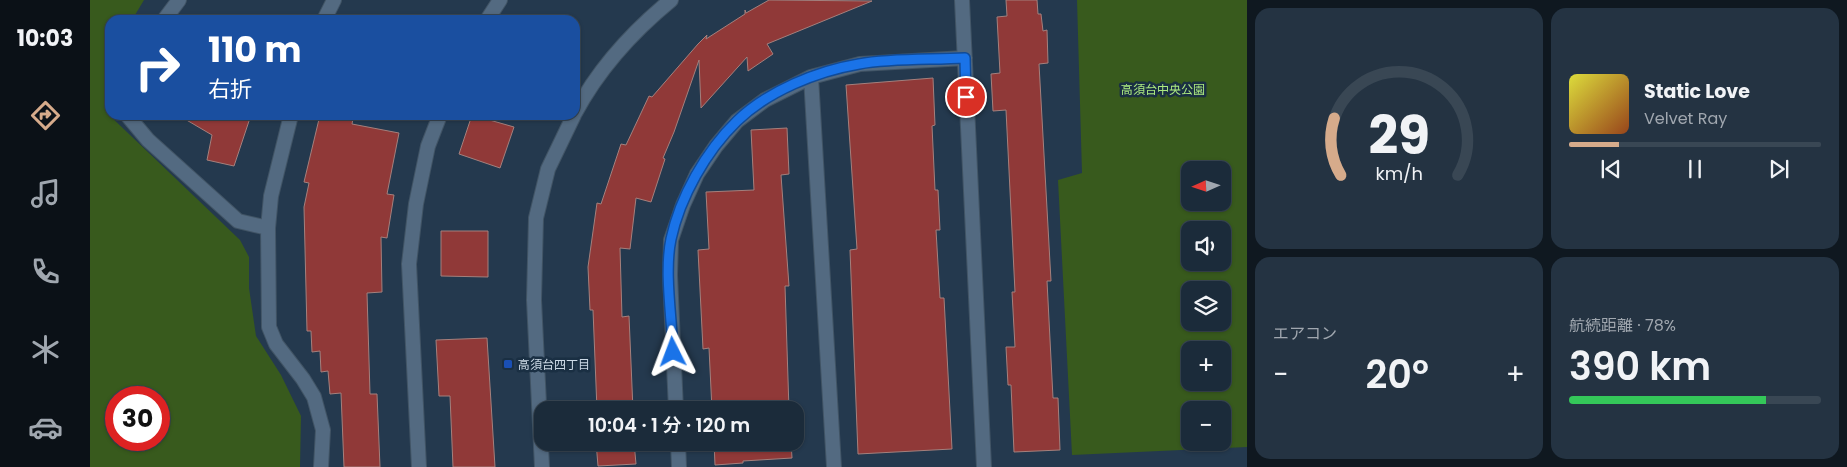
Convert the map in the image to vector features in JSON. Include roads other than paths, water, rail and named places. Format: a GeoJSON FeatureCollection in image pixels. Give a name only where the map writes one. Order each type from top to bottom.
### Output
{"type":"FeatureCollection","features":[{"type":"Feature","properties":{"kind":"street"},"geometry":{"type":"LineString","coordinates":[[168,15],[179,0]]}},
{"type":"Feature","properties":{"kind":"street"},"geometry":{"type":"LineString","coordinates":[[326,15],[334,0]]}},
{"type":"Feature","properties":{"kind":"street"},"geometry":{"type":"LineString","coordinates":[[490,15],[500,0]]}},
{"type":"Feature","properties":{"kind":"street"},"geometry":{"type":"LineString","coordinates":[[580,103],[614,54],[647,20],[671,0]]}},
{"type":"Feature","properties":{"kind":"street"},"geometry":{"type":"LineString","coordinates":[[962,0],[984,467]]}},
{"type":"Feature","properties":{"kind":"street"},"geometry":{"type":"LineString","coordinates":[[676,401],[670,275],[671,240],[683,206],[698,174],[737,120],[765,100],[811,77],[860,64],[965,58]]}},
{"type":"Feature","properties":{"kind":"street"},"geometry":{"type":"LineString","coordinates":[[811,77],[834,467]]}},
{"type":"Feature","properties":{"kind":"street"},"geometry":{"type":"LineString","coordinates":[[131,120],[148,140],[238,221],[268,228]]}},
{"type":"Feature","properties":{"kind":"street"},"geometry":{"type":"LineString","coordinates":[[290,120],[271,196],[268,228],[270,326],[276,344],[303,379],[314,397],[320,414],[324,447],[321,467]]}},
{"type":"Feature","properties":{"kind":"street"},"geometry":{"type":"LineString","coordinates":[[419,467],[409,264],[416,204],[428,146],[438,120]]}},
{"type":"Feature","properties":{"kind":"street"},"geometry":{"type":"LineString","coordinates":[[542,467],[534,300],[536,218],[548,169],[571,120]]}},
{"type":"Feature","properties":{"kind":"street"},"geometry":{"type":"LineString","coordinates":[[678,451],[679,467]]}},
{"type":"Feature","properties":{"kind":"place","name":"高須台四丁目"},"geometry":{"type":"Point","coordinates":[508,364]}},
{"type":"Feature","properties":{"kind":"park label","name":"高須台中央公園"},"geometry":{"type":"Point","coordinates":[1163,89]}}]}
